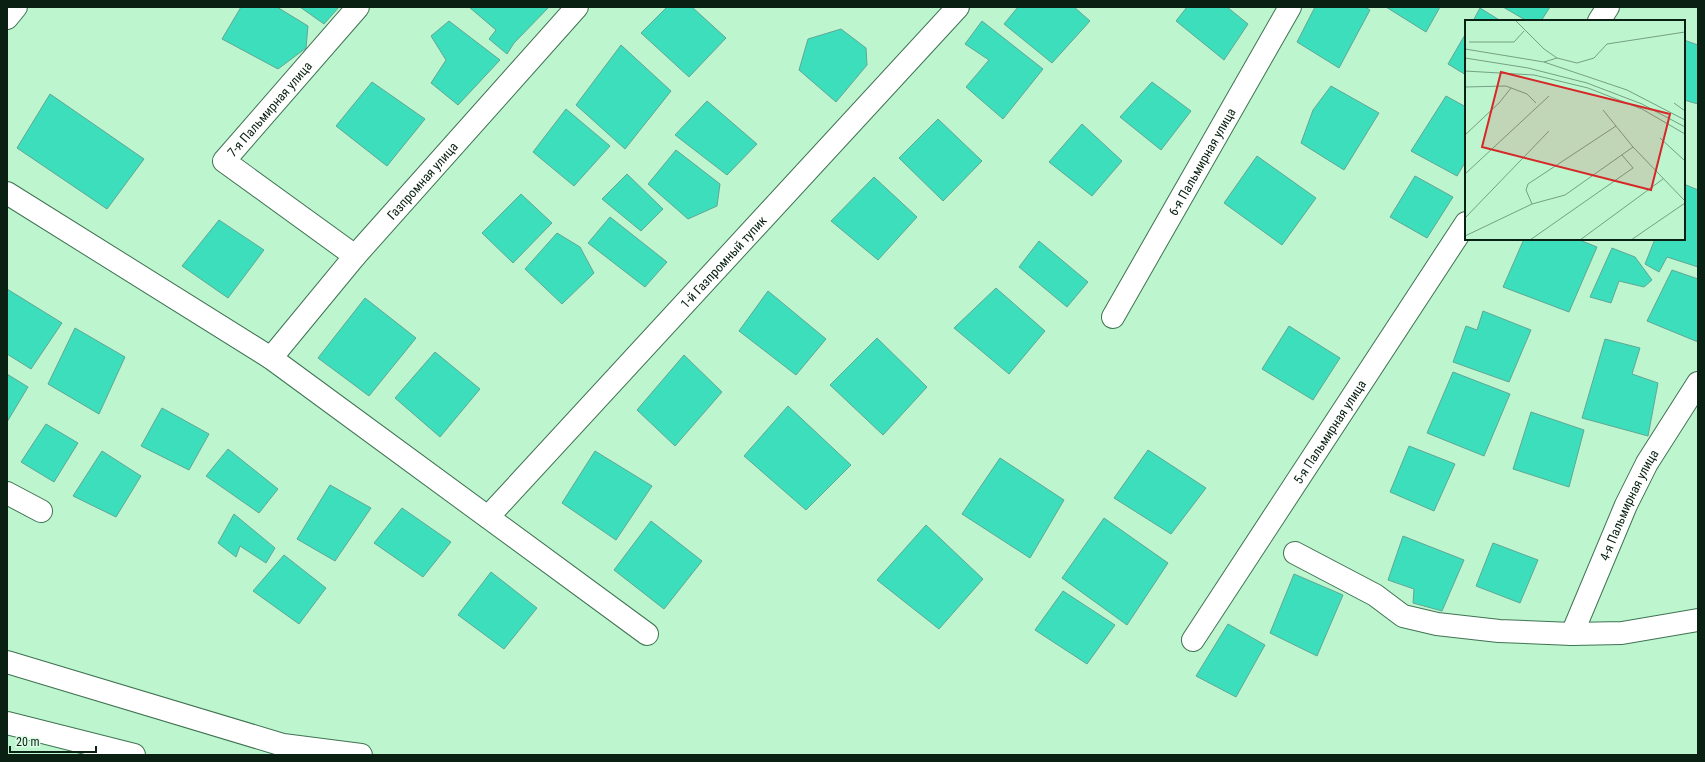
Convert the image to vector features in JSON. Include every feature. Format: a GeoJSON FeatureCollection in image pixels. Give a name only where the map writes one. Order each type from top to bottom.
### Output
{"type":"FeatureCollection","features":[{"type":"Feature","properties":{"kind":"street"},"geometry":{"type":"LineString","coordinates":[[7,18],[16,7]]}},
{"type":"Feature","properties":{"kind":"street","name":"7-я Пальмирная улица"},"geometry":{"type":"LineString","coordinates":[[354,256],[224,160],[358,7]]}},
{"type":"Feature","properties":{"kind":"street","name":"Газпромная улица"},"geometry":{"type":"LineString","coordinates":[[272,358],[354,256],[578,7]]}},
{"type":"Feature","properties":{"kind":"street","name":"1-й Газпромный тупик"},"geometry":{"type":"LineString","coordinates":[[488,517],[958,7]]}},
{"type":"Feature","properties":{"kind":"street","name":"6-я Пальмирная улица"},"geometry":{"type":"LineString","coordinates":[[1113,316],[1290,7]]}},
{"type":"Feature","properties":{"kind":"street"},"geometry":{"type":"LineString","coordinates":[[1599,20],[1608,7]]}},
{"type":"Feature","properties":{"kind":"street"},"geometry":{"type":"LineString","coordinates":[[7,192],[272,358],[647,634]]}},
{"type":"Feature","properties":{"kind":"street","name":"5-я Пальмирная улица"},"geometry":{"type":"LineString","coordinates":[[1193,640],[1465,226]]}},
{"type":"Feature","properties":{"kind":"street","name":"4-я Пальмирная улица"},"geometry":{"type":"LineString","coordinates":[[1572,634],[1626,505],[1647,463],[1698,383]]}},
{"type":"Feature","properties":{"kind":"street"},"geometry":{"type":"LineString","coordinates":[[7,493],[41,511]]}},
{"type":"Feature","properties":{"kind":"street"},"geometry":{"type":"LineString","coordinates":[[1295,553],[1375,595],[1403,616],[1437,624],[1491,630],[1572,634],[1622,633],[1698,620]]}},
{"type":"Feature","properties":{"kind":"street"},"geometry":{"type":"LineString","coordinates":[[7,662],[282,745],[361,755]]}},
{"type":"Feature","properties":{"kind":"street"},"geometry":{"type":"LineString","coordinates":[[7,723],[134,755]]}},
{"type":"Feature","properties":{"kind":"building"},"geometry":{"type":"Polygon","coordinates":[[[241,7],[277,7],[308,26],[306,48],[278,69],[222,39],[241,7]]]}},
{"type":"Feature","properties":{"kind":"building"},"geometry":{"type":"Polygon","coordinates":[[[300,7],[339,7],[324,24],[300,7]]]}},
{"type":"Feature","properties":{"kind":"building"},"geometry":{"type":"Polygon","coordinates":[[[469,7],[549,7],[514,43],[507,54],[489,39],[496,30],[469,7]]]}},
{"type":"Feature","properties":{"kind":"building"},"geometry":{"type":"Polygon","coordinates":[[[667,7],[692,7],[726,38],[689,77],[641,33],[667,7]]]}},
{"type":"Feature","properties":{"kind":"building"},"geometry":{"type":"Polygon","coordinates":[[[1018,7],[1074,7],[1090,21],[1052,63],[1004,24],[1018,7]]]}},
{"type":"Feature","properties":{"kind":"building"},"geometry":{"type":"Polygon","coordinates":[[[1187,7],[1227,7],[1248,24],[1224,60],[1176,21],[1187,7]]]}},
{"type":"Feature","properties":{"kind":"building"},"geometry":{"type":"Polygon","coordinates":[[[1315,7],[1365,7],[1370,10],[1339,68],[1297,42],[1315,7]]]}},
{"type":"Feature","properties":{"kind":"building"},"geometry":{"type":"Polygon","coordinates":[[[1386,7],[1440,7],[1426,32],[1386,7]]]}},
{"type":"Feature","properties":{"kind":"building"},"geometry":{"type":"Polygon","coordinates":[[[1503,7],[1550,7],[1542,20],[1525,20],[1503,7]]]}},
{"type":"Feature","properties":{"kind":"building"},"geometry":{"type":"Polygon","coordinates":[[[1480,8],[1499,20],[1474,20],[1480,8]]]}},
{"type":"Feature","properties":{"kind":"building"},"geometry":{"type":"Polygon","coordinates":[[[449,21],[500,60],[458,105],[431,83],[446,60],[431,36],[449,21]]]}},
{"type":"Feature","properties":{"kind":"building"},"geometry":{"type":"Polygon","coordinates":[[[982,21],[1043,69],[1003,119],[966,87],[989,60],[965,44],[982,21]]]}},
{"type":"Feature","properties":{"kind":"building"},"geometry":{"type":"Polygon","coordinates":[[[841,29],[866,48],[867,65],[836,102],[799,70],[808,39],[841,29]]]}},
{"type":"Feature","properties":{"kind":"building"},"geometry":{"type":"Polygon","coordinates":[[[1465,35],[1465,74],[1448,64],[1465,35]]]}},
{"type":"Feature","properties":{"kind":"building"},"geometry":{"type":"Polygon","coordinates":[[[1685,40],[1698,45],[1698,104],[1685,100],[1685,40]]]}},
{"type":"Feature","properties":{"kind":"building"},"geometry":{"type":"Polygon","coordinates":[[[621,45],[671,91],[625,149],[576,105],[621,45]]]}},
{"type":"Feature","properties":{"kind":"building"},"geometry":{"type":"Polygon","coordinates":[[[372,82],[425,119],[387,166],[336,126],[372,82]]]}},
{"type":"Feature","properties":{"kind":"building"},"geometry":{"type":"Polygon","coordinates":[[[1152,82],[1191,111],[1161,150],[1120,117],[1152,82]]]}},
{"type":"Feature","properties":{"kind":"building"},"geometry":{"type":"Polygon","coordinates":[[[1331,86],[1379,113],[1344,170],[1301,143],[1313,110],[1331,86]]]}},
{"type":"Feature","properties":{"kind":"building"},"geometry":{"type":"Polygon","coordinates":[[[50,94],[144,159],[107,209],[17,148],[50,94]]]}},
{"type":"Feature","properties":{"kind":"building"},"geometry":{"type":"Polygon","coordinates":[[[1446,96],[1465,106],[1465,163],[1457,176],[1411,151],[1446,96]]]}},
{"type":"Feature","properties":{"kind":"building"},"geometry":{"type":"Polygon","coordinates":[[[707,101],[757,144],[727,175],[675,135],[707,101]]]}},
{"type":"Feature","properties":{"kind":"building"},"geometry":{"type":"Polygon","coordinates":[[[566,109],[610,146],[574,186],[533,152],[566,109]]]}},
{"type":"Feature","properties":{"kind":"building"},"geometry":{"type":"Polygon","coordinates":[[[938,119],[982,161],[943,201],[899,158],[938,119]]]}},
{"type":"Feature","properties":{"kind":"building"},"geometry":{"type":"Polygon","coordinates":[[[1082,124],[1122,161],[1092,196],[1049,162],[1082,124]]]}},
{"type":"Feature","properties":{"kind":"building"},"geometry":{"type":"Polygon","coordinates":[[[676,150],[720,184],[717,206],[688,219],[648,184],[676,150]]]}},
{"type":"Feature","properties":{"kind":"building"},"geometry":{"type":"Polygon","coordinates":[[[1257,156],[1316,198],[1282,245],[1224,203],[1257,156]]]}},
{"type":"Feature","properties":{"kind":"building"},"geometry":{"type":"Polygon","coordinates":[[[627,174],[663,209],[641,231],[602,199],[627,174]]]}},
{"type":"Feature","properties":{"kind":"building"},"geometry":{"type":"Polygon","coordinates":[[[1415,176],[1453,197],[1427,238],[1390,217],[1415,176]]]}},
{"type":"Feature","properties":{"kind":"building"},"geometry":{"type":"Polygon","coordinates":[[[874,177],[917,217],[878,260],[831,221],[874,177]]]}},
{"type":"Feature","properties":{"kind":"building"},"geometry":{"type":"Polygon","coordinates":[[[1685,184],[1698,190],[1698,267],[1667,257],[1659,272],[1645,264],[1655,240],[1685,240],[1685,184]]]}},
{"type":"Feature","properties":{"kind":"building"},"geometry":{"type":"Polygon","coordinates":[[[521,194],[552,223],[513,263],[482,233],[521,194]]]}},
{"type":"Feature","properties":{"kind":"building"},"geometry":{"type":"Polygon","coordinates":[[[610,217],[667,262],[645,287],[588,243],[610,217]]]}},
{"type":"Feature","properties":{"kind":"building"},"geometry":{"type":"Polygon","coordinates":[[[219,220],[264,250],[228,298],[182,266],[219,220]]]}},
{"type":"Feature","properties":{"kind":"building"},"geometry":{"type":"Polygon","coordinates":[[[557,233],[580,247],[594,273],[562,304],[525,269],[557,233]]]}},
{"type":"Feature","properties":{"kind":"building"},"geometry":{"type":"Polygon","coordinates":[[[1524,240],[1580,240],[1597,247],[1569,312],[1503,287],[1524,240]]]}},
{"type":"Feature","properties":{"kind":"building"},"geometry":{"type":"Polygon","coordinates":[[[1039,241],[1088,282],[1067,307],[1019,267],[1039,241]]]}},
{"type":"Feature","properties":{"kind":"building"},"geometry":{"type":"Polygon","coordinates":[[[1612,248],[1635,257],[1652,280],[1644,287],[1619,281],[1611,303],[1590,297],[1612,248]]]}},
{"type":"Feature","properties":{"kind":"building"},"geometry":{"type":"Polygon","coordinates":[[[1672,270],[1698,279],[1698,342],[1647,321],[1672,270]]]}},
{"type":"Feature","properties":{"kind":"building"},"geometry":{"type":"Polygon","coordinates":[[[996,288],[1045,331],[1009,374],[954,328],[996,288]]]}},
{"type":"Feature","properties":{"kind":"building"},"geometry":{"type":"Polygon","coordinates":[[[7,289],[62,323],[31,369],[7,354],[7,289]]]}},
{"type":"Feature","properties":{"kind":"building"},"geometry":{"type":"Polygon","coordinates":[[[768,291],[826,339],[796,375],[739,331],[768,291]]]}},
{"type":"Feature","properties":{"kind":"building"},"geometry":{"type":"Polygon","coordinates":[[[365,298],[416,338],[369,396],[318,358],[365,298]]]}},
{"type":"Feature","properties":{"kind":"building"},"geometry":{"type":"Polygon","coordinates":[[[1483,311],[1531,330],[1509,382],[1453,362],[1466,326],[1477,330],[1483,311]]]}},
{"type":"Feature","properties":{"kind":"building"},"geometry":{"type":"Polygon","coordinates":[[[1289,326],[1340,358],[1313,400],[1262,369],[1289,326]]]}},
{"type":"Feature","properties":{"kind":"building"},"geometry":{"type":"Polygon","coordinates":[[[75,328],[125,357],[99,414],[48,384],[75,328]]]}},
{"type":"Feature","properties":{"kind":"building"},"geometry":{"type":"Polygon","coordinates":[[[877,338],[927,387],[883,435],[830,385],[877,338]]]}},
{"type":"Feature","properties":{"kind":"building"},"geometry":{"type":"Polygon","coordinates":[[[1605,339],[1640,348],[1632,374],[1658,383],[1648,436],[1582,418],[1605,339]]]}},
{"type":"Feature","properties":{"kind":"building"},"geometry":{"type":"Polygon","coordinates":[[[435,352],[480,389],[440,437],[395,398],[435,352]]]}},
{"type":"Feature","properties":{"kind":"building"},"geometry":{"type":"Polygon","coordinates":[[[684,355],[722,392],[675,446],[637,410],[684,355]]]}},
{"type":"Feature","properties":{"kind":"building"},"geometry":{"type":"Polygon","coordinates":[[[1453,372],[1510,394],[1484,456],[1427,433],[1453,372]]]}},
{"type":"Feature","properties":{"kind":"building"},"geometry":{"type":"Polygon","coordinates":[[[7,374],[28,387],[7,422],[7,374]]]}},
{"type":"Feature","properties":{"kind":"building"},"geometry":{"type":"Polygon","coordinates":[[[788,406],[851,465],[806,510],[744,456],[788,406]]]}},
{"type":"Feature","properties":{"kind":"building"},"geometry":{"type":"Polygon","coordinates":[[[162,408],[209,434],[189,470],[141,446],[162,408]]]}},
{"type":"Feature","properties":{"kind":"building"},"geometry":{"type":"Polygon","coordinates":[[[1531,412],[1584,430],[1569,487],[1513,469],[1531,412]]]}},
{"type":"Feature","properties":{"kind":"building"},"geometry":{"type":"Polygon","coordinates":[[[46,424],[78,443],[54,482],[21,462],[46,424]]]}},
{"type":"Feature","properties":{"kind":"building"},"geometry":{"type":"Polygon","coordinates":[[[1409,446],[1455,464],[1434,511],[1390,492],[1409,446]]]}},
{"type":"Feature","properties":{"kind":"building"},"geometry":{"type":"Polygon","coordinates":[[[228,449],[278,489],[259,513],[206,476],[228,449]]]}},
{"type":"Feature","properties":{"kind":"building"},"geometry":{"type":"Polygon","coordinates":[[[1148,450],[1206,488],[1171,534],[1114,498],[1148,450]]]}},
{"type":"Feature","properties":{"kind":"building"},"geometry":{"type":"Polygon","coordinates":[[[102,451],[141,476],[116,517],[73,496],[102,451]]]}},
{"type":"Feature","properties":{"kind":"building"},"geometry":{"type":"Polygon","coordinates":[[[595,451],[652,486],[616,540],[562,503],[595,451]]]}},
{"type":"Feature","properties":{"kind":"building"},"geometry":{"type":"Polygon","coordinates":[[[1000,458],[1064,500],[1030,558],[962,514],[1000,458]]]}},
{"type":"Feature","properties":{"kind":"building"},"geometry":{"type":"Polygon","coordinates":[[[330,485],[371,508],[335,561],[297,539],[330,485]]]}},
{"type":"Feature","properties":{"kind":"building"},"geometry":{"type":"Polygon","coordinates":[[[402,508],[451,542],[423,577],[374,543],[402,508]]]}},
{"type":"Feature","properties":{"kind":"building"},"geometry":{"type":"Polygon","coordinates":[[[234,514],[275,548],[266,563],[240,546],[236,557],[218,543],[234,514]]]}},
{"type":"Feature","properties":{"kind":"building"},"geometry":{"type":"Polygon","coordinates":[[[1104,518],[1168,563],[1127,625],[1062,578],[1104,518]]]}},
{"type":"Feature","properties":{"kind":"building"},"geometry":{"type":"Polygon","coordinates":[[[651,521],[702,561],[664,609],[614,570],[651,521]]]}},
{"type":"Feature","properties":{"kind":"building"},"geometry":{"type":"Polygon","coordinates":[[[926,525],[983,579],[939,629],[877,580],[926,525]]]}},
{"type":"Feature","properties":{"kind":"building"},"geometry":{"type":"Polygon","coordinates":[[[1403,536],[1464,560],[1442,611],[1413,603],[1414,589],[1388,580],[1403,536]]]}},
{"type":"Feature","properties":{"kind":"building"},"geometry":{"type":"Polygon","coordinates":[[[1493,543],[1538,560],[1520,603],[1476,586],[1493,543]]]}},
{"type":"Feature","properties":{"kind":"building"},"geometry":{"type":"Polygon","coordinates":[[[284,555],[326,588],[299,624],[253,591],[284,555]]]}},
{"type":"Feature","properties":{"kind":"building"},"geometry":{"type":"Polygon","coordinates":[[[491,572],[537,608],[504,649],[458,615],[491,572]]]}},
{"type":"Feature","properties":{"kind":"building"},"geometry":{"type":"Polygon","coordinates":[[[1294,574],[1343,595],[1317,656],[1270,633],[1294,574]]]}},
{"type":"Feature","properties":{"kind":"building"},"geometry":{"type":"Polygon","coordinates":[[[1063,591],[1115,625],[1087,664],[1035,630],[1063,591]]]}},
{"type":"Feature","properties":{"kind":"building"},"geometry":{"type":"Polygon","coordinates":[[[1228,624],[1265,645],[1236,697],[1196,676],[1228,624]]]}}]}
